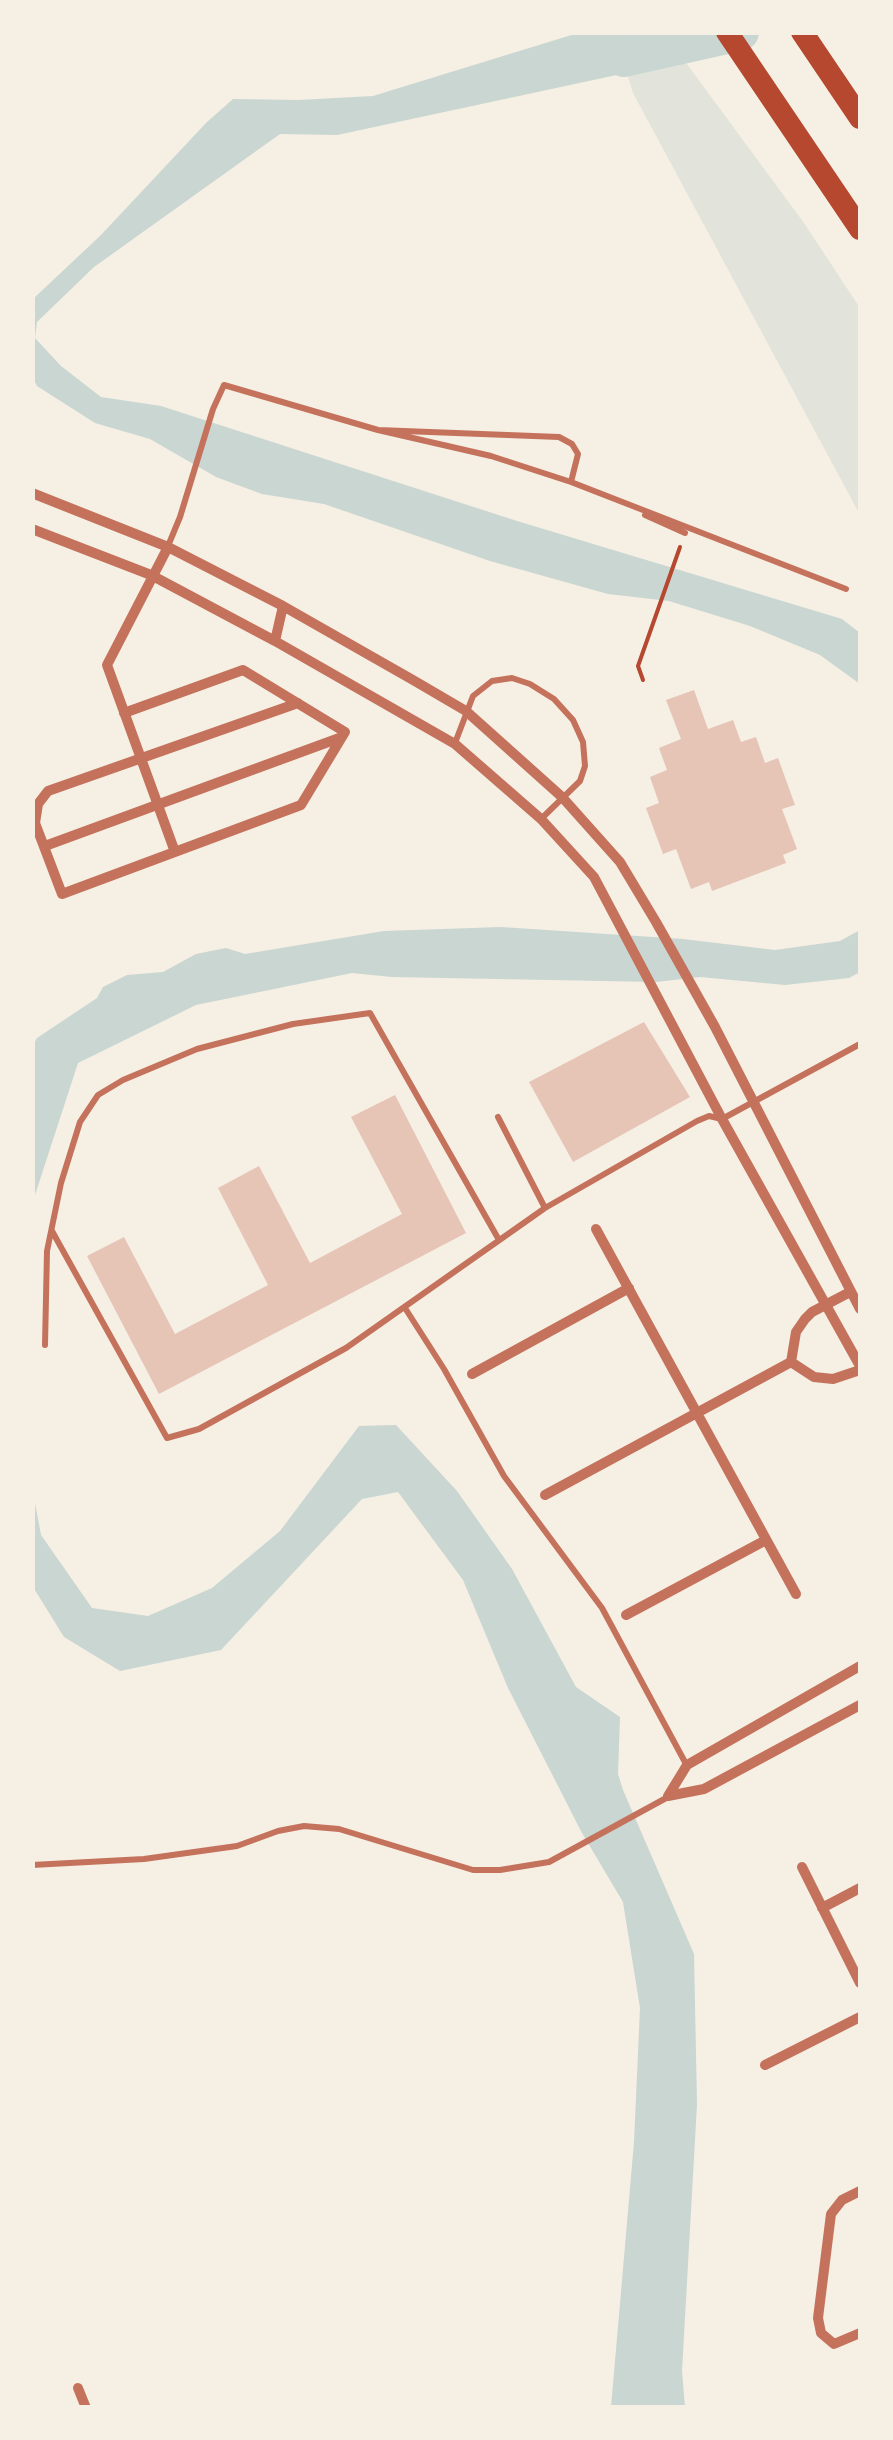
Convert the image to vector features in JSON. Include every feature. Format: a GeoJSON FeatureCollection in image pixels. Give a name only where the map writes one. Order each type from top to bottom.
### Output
{"type":"FeatureCollection","features":[{"type":"Feature","properties":{"kind":"highway"},"geometry":{"type":"LineString","coordinates":[[727,32],[860,230]]}},
{"type":"Feature","properties":{"kind":"highway"},"geometry":{"type":"LineString","coordinates":[[802,32],[860,118]]}},
{"type":"Feature","properties":{"kind":"street"},"geometry":{"type":"LineString","coordinates":[[32,493],[168,547],[283,606],[466,711],[562,797],[620,862],[656,922],[860,1307]]}},
{"type":"Feature","properties":{"kind":"street"},"geometry":{"type":"LineString","coordinates":[[32,529],[151,574],[455,744],[541,819],[594,877],[860,1368],[833,1379],[814,1378],[790,1362]]}},
{"type":"Feature","properties":{"kind":"street"},"geometry":{"type":"LineString","coordinates":[[168,547],[106,664],[174,852]]}},
{"type":"Feature","properties":{"kind":"street"},"geometry":{"type":"LineString","coordinates":[[275,641],[283,606]]}},
{"type":"Feature","properties":{"kind":"street"},"geometry":{"type":"LineString","coordinates":[[124,713],[243,670],[298,703],[345,732],[301,805],[62,894],[34,823],[35,803],[48,791],[298,703]]}},
{"type":"Feature","properties":{"kind":"street"},"geometry":{"type":"LineString","coordinates":[[44,846],[342,737]]}},
{"type":"Feature","properties":{"kind":"street"},"geometry":{"type":"LineString","coordinates":[[596,1229],[796,1594]]}},
{"type":"Feature","properties":{"kind":"street"},"geometry":{"type":"LineString","coordinates":[[472,1374],[628,1288]]}},
{"type":"Feature","properties":{"kind":"street"},"geometry":{"type":"LineString","coordinates":[[545,1495],[790,1362],[796,1332],[812,1312],[850,1292]]}},
{"type":"Feature","properties":{"kind":"street"},"geometry":{"type":"LineString","coordinates":[[626,1615],[766,1540]]}},
{"type":"Feature","properties":{"kind":"street"},"geometry":{"type":"LineString","coordinates":[[663,1799],[687,1766],[860,1666]]}},
{"type":"Feature","properties":{"kind":"street"},"geometry":{"type":"LineString","coordinates":[[663,1799],[704,1789],[860,1704]]}},
{"type":"Feature","properties":{"kind":"street"},"geometry":{"type":"LineString","coordinates":[[802,1867],[860,1982]]}},
{"type":"Feature","properties":{"kind":"street"},"geometry":{"type":"LineString","coordinates":[[822,1908],[860,1888]]}},
{"type":"Feature","properties":{"kind":"street"},"geometry":{"type":"LineString","coordinates":[[765,2065],[860,2017]]}},
{"type":"Feature","properties":{"kind":"street"},"geometry":{"type":"LineString","coordinates":[[860,2190],[842,2200],[830,2214],[818,2318],[820,2333],[834,2344],[860,2333]]}},
{"type":"Feature","properties":{"kind":"street"},"geometry":{"type":"LineString","coordinates":[[78,2388],[86,2408]]}},
{"type":"Feature","properties":{"kind":"lane"},"geometry":{"type":"LineString","coordinates":[[168,547],[213,409],[221,388],[228,384],[378,430],[491,456],[571,482],[846,589]]}},
{"type":"Feature","properties":{"kind":"lane"},"geometry":{"type":"LineString","coordinates":[[378,430],[560,437],[572,444],[578,454],[571,482]]}},
{"type":"Feature","properties":{"kind":"lane"},"geometry":{"type":"LineString","coordinates":[[571,482],[686,533]]}},
{"type":"Feature","properties":{"kind":"lane"},"geometry":{"type":"LineString","coordinates":[[455,744],[473,696],[492,681],[512,678],[554,699],[573,720],[583,742],[585,766],[580,782],[541,819]]}},
{"type":"Feature","properties":{"kind":"lane"},"geometry":{"type":"LineString","coordinates":[[45,1344],[48,1252],[61,1184],[80,1122],[98,1095],[123,1080],[197,1049],[293,1024],[370,1013],[499,1240]]}},
{"type":"Feature","properties":{"kind":"lane"},"geometry":{"type":"LineString","coordinates":[[52,1230],[166,1438],[199,1428],[298,1377],[544,1208],[696,1121],[708,1116],[722,1119],[860,1044]]}},
{"type":"Feature","properties":{"kind":"lane"},"geometry":{"type":"LineString","coordinates":[[498,1117],[544,1208]]}},
{"type":"Feature","properties":{"kind":"lane"},"geometry":{"type":"LineString","coordinates":[[405,1307],[504,1476],[602,1608],[687,1766]]}},
{"type":"Feature","properties":{"kind":"lane"},"geometry":{"type":"LineString","coordinates":[[32,1865],[144,1859],[237,1846],[304,1826],[339,1829],[472,1870],[549,1862],[663,1799]]}},
{"type":"Feature","properties":{"kind":"path"},"geometry":{"type":"LineString","coordinates":[[643,680],[638,666],[680,549]]}},
{"type":"Feature","properties":{"kind":"shaded area"},"geometry":{"type":"Polygon","coordinates":[[[578,33],[665,33],[681,56],[626,73],[337,135],[280,134],[94,267],[37,322],[35,338],[61,366],[101,397],[161,406],[517,521],[842,619],[860,633],[860,684],[820,655],[750,626],[669,601],[608,594],[490,561],[324,504],[262,494],[216,477],[150,439],[95,423],[37,386],[33,378],[33,299],[233,99],[373,96],[578,33]]]}},
{"type":"Feature","properties":{"kind":"shaded area"},"geometry":{"type":"Polygon","coordinates":[[[681,56],[804,223],[860,308],[860,515],[633,93],[627,73],[681,56]]]}},
{"type":"Feature","properties":{"kind":"shaded area"},"geometry":{"type":"Polygon","coordinates":[[[501,927],[683,939],[775,950],[840,941],[860,930],[860,972],[849,978],[785,985],[700,977],[656,982],[352,973],[196,1005],[78,1063],[33,1201],[33,1045],[37,1038],[97,998],[103,987],[127,975],[163,972],[196,954],[226,948],[245,954],[384,931],[501,927]]]}},
{"type":"Feature","properties":{"kind":"shaded area"},"geometry":{"type":"Polygon","coordinates":[[[396,1425],[457,1491],[512,1569],[576,1687],[620,1717],[618,1774],[694,1954],[697,2104],[682,2371],[685,2407],[611,2407],[634,2142],[640,2008],[623,1902],[582,1833],[508,1688],[463,1580],[398,1492],[362,1499],[221,1650],[120,1671],[64,1637],[33,1587],[32,1487],[41,1535],[92,1608],[148,1616],[212,1588],[280,1531],[359,1426],[396,1425]]]}},
{"type":"Feature","properties":{"kind":"building"},"geometry":{"type":"Polygon","coordinates":[[[694,690],[708,729],[733,720],[741,742],[756,737],[765,763],[778,758],[795,805],[782,809],[797,849],[783,855],[786,863],[712,891],[709,882],[691,889],[676,849],[663,854],[646,808],[659,803],[650,777],[667,770],[659,748],[681,739],[666,700],[694,690]]]}},
{"type":"Feature","properties":{"kind":"building"},"geometry":{"type":"Polygon","coordinates":[[[644,1022],[690,1097],[573,1162],[529,1082],[644,1022]]]}},
{"type":"Feature","properties":{"kind":"building"},"geometry":{"type":"Polygon","coordinates":[[[395,1095],[466,1233],[159,1394],[87,1256],[124,1237],[175,1334],[268,1285],[218,1188],[259,1166],[310,1263],[402,1214],[351,1117],[395,1095]]]}},
{"type":"Feature","properties":{"kind":"waterway"},"geometry":{"type":"LineString","coordinates":[[624,58],[740,32]]}}]}
